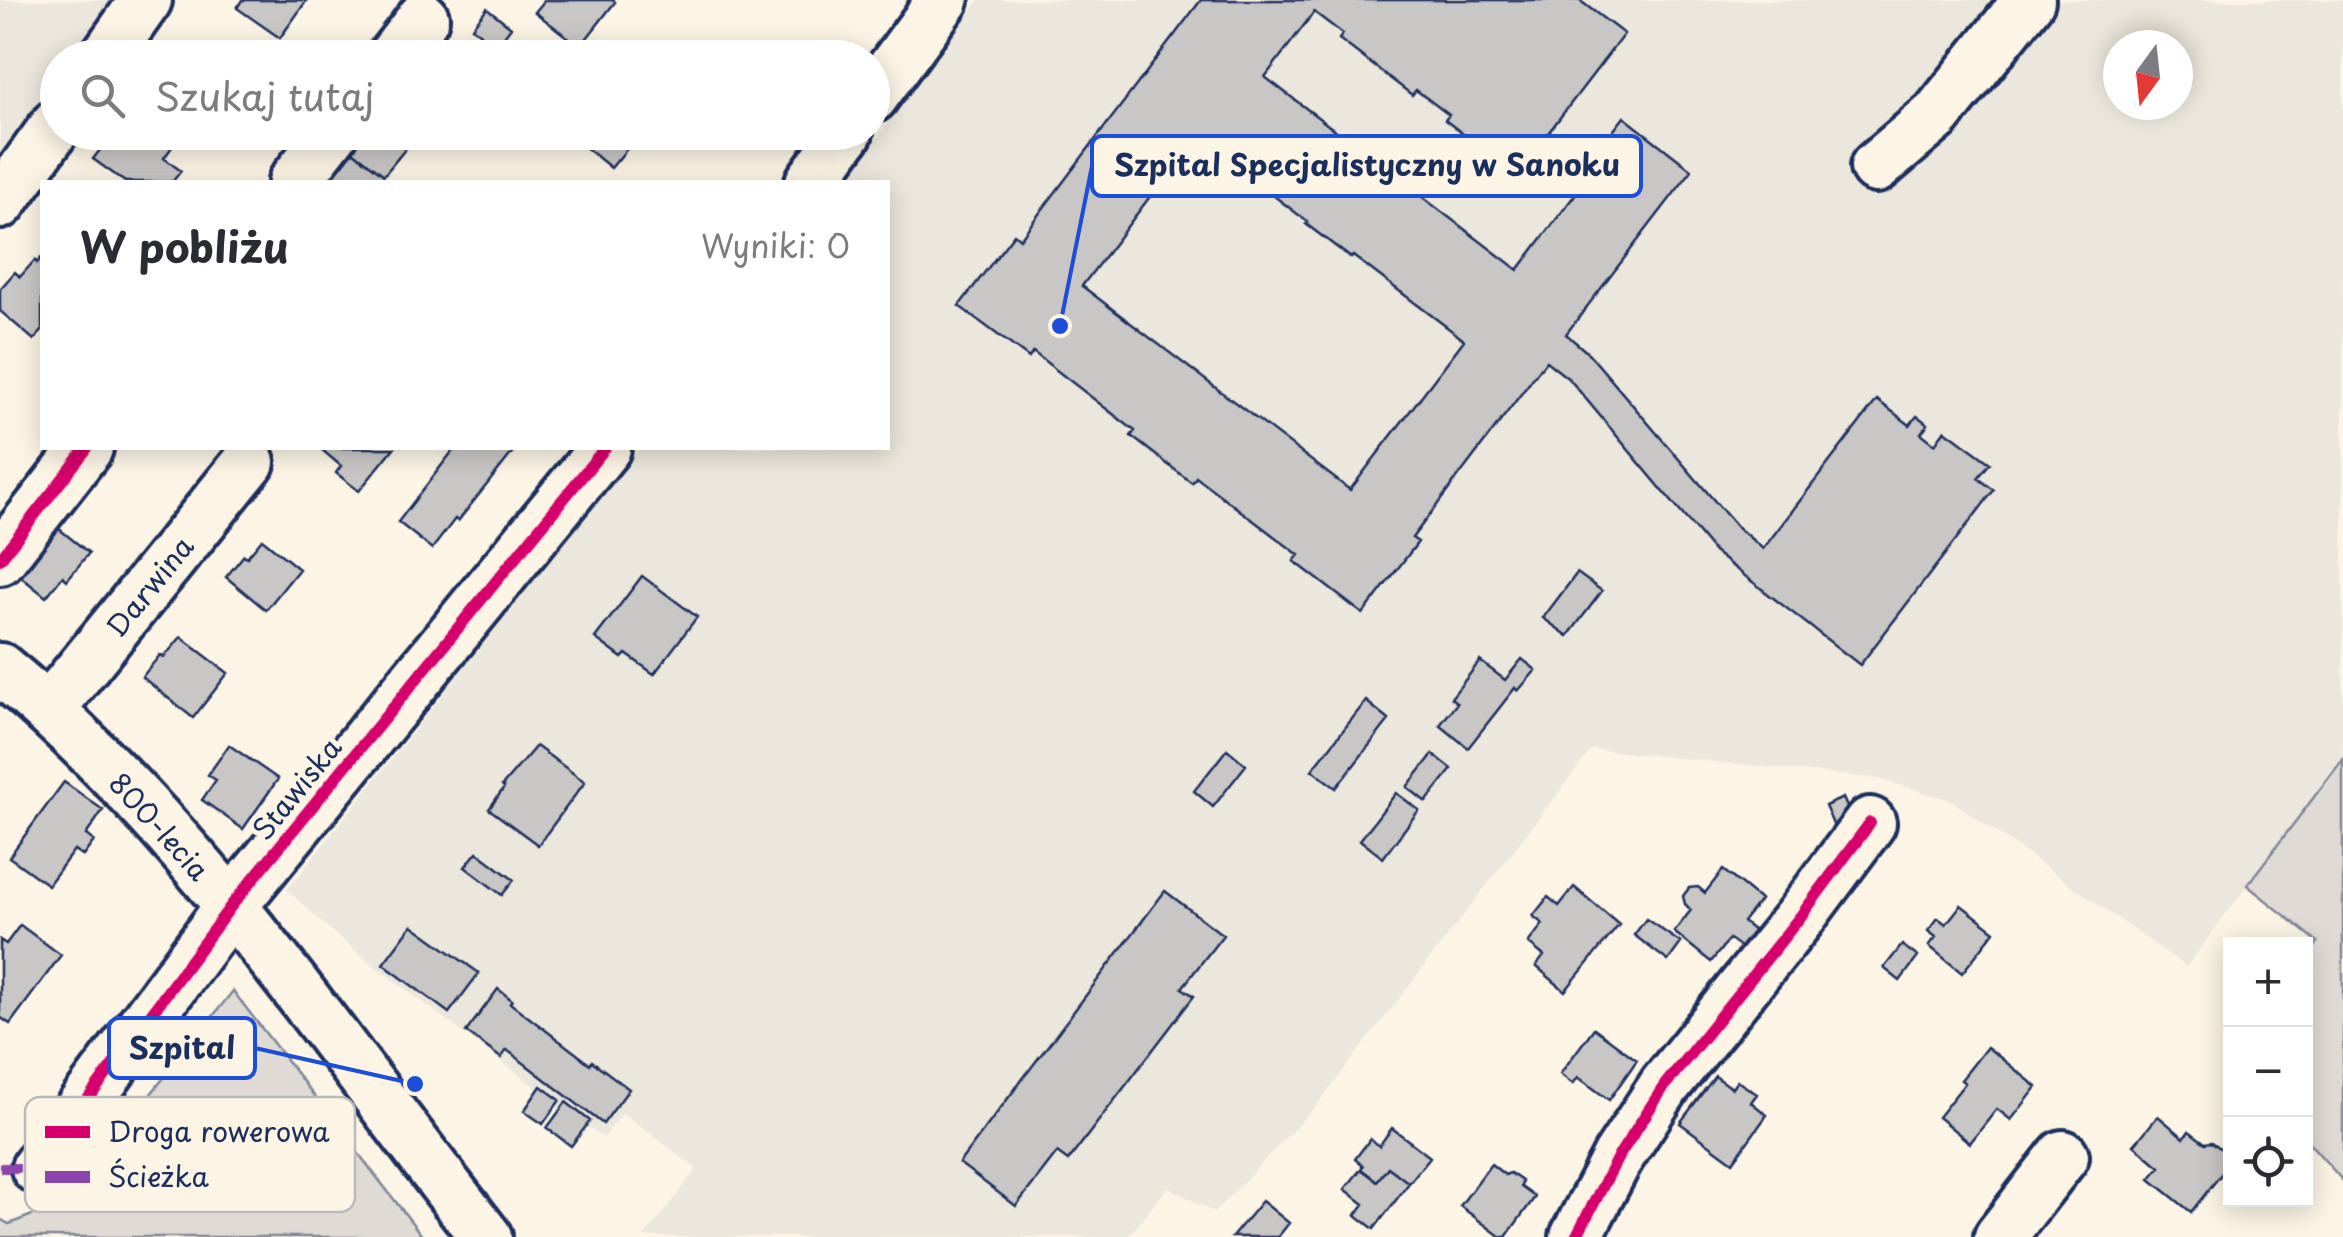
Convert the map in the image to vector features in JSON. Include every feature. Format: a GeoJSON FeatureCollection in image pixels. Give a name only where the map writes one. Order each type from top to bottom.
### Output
{"type":"FeatureCollection","features":[{"type":"Feature","properties":{"kind":"street"},"geometry":{"type":"LineString","coordinates":[[118,40],[146,0]]}},
{"type":"Feature","properties":{"kind":"street"},"geometry":{"type":"LineString","coordinates":[[890,72],[943,0]]}},
{"type":"Feature","properties":{"kind":"street"},"geometry":{"type":"LineString","coordinates":[[1876,168],[1937,115],[2029,0]]}},
{"type":"Feature","properties":{"kind":"street"},"geometry":{"type":"LineString","coordinates":[[406,40],[423,18]]}},
{"type":"Feature","properties":{"kind":"street"},"geometry":{"type":"LineString","coordinates":[[0,203],[40,148]]}},
{"type":"Feature","properties":{"kind":"street"},"geometry":{"type":"LineString","coordinates":[[296,180],[319,150]]}},
{"type":"Feature","properties":{"kind":"street"},"geometry":{"type":"LineString","coordinates":[[812,180],[834,150]]}},
{"type":"Feature","properties":{"kind":"street"},"geometry":{"type":"LineString","coordinates":[[0,559],[85,450]]}},
{"type":"Feature","properties":{"kind":"street","name":"Stawiska"},"geometry":{"type":"LineString","coordinates":[[90,1097],[232,906],[604,450]]}},
{"type":"Feature","properties":{"kind":"street","name":"Darwina"},"geometry":{"type":"LineString","coordinates":[[50,709],[249,462]]}},
{"type":"Feature","properties":{"kind":"street","name":"800-lecia"},"geometry":{"type":"LineString","coordinates":[[0,669],[50,709],[121,779],[232,906],[486,1237]]}},
{"type":"Feature","properties":{"kind":"street"},"geometry":{"type":"LineString","coordinates":[[1576,1237],[1618,1157],[1666,1084],[1870,823]]}},
{"type":"Feature","properties":{"kind":"street"},"geometry":{"type":"LineString","coordinates":[[2000,1237],[2062,1156]]}},
{"type":"Feature","properties":{"kind":"shaded area"},"geometry":{"type":"Polygon","coordinates":[[[0,0],[161,0],[132,40],[40,40],[40,150],[47,150],[0,224],[0,0]]]}},
{"type":"Feature","properties":{"kind":"shaded area"},"geometry":{"type":"Polygon","coordinates":[[[979,0],[2343,0],[2343,759],[2186,967],[1951,800],[1879,779],[1592,749],[1317,1105],[1214,1213],[1168,1187],[1128,1237],[644,1237],[697,1169],[623,1113],[603,1138],[337,936],[287,890],[638,450],[890,450],[890,180],[846,180],[869,150],[890,150],[890,121],[979,0]]]}},
{"type":"Feature","properties":{"kind":"shaded area"},"geometry":{"type":"Polygon","coordinates":[[[2343,759],[2343,1181],[2313,1147],[2313,950],[2318,942],[2247,885],[2343,759]]]}},
{"type":"Feature","properties":{"kind":"shaded area"},"geometry":{"type":"Polygon","coordinates":[[[233,991],[315,1097],[148,1097],[233,991]]]}},
{"type":"Feature","properties":{"kind":"shaded area"},"geometry":{"type":"Polygon","coordinates":[[[355,1149],[423,1237],[0,1237],[0,1219],[9,1224],[40,1212],[355,1212],[355,1149]]]}},
{"type":"Feature","properties":{"kind":"building"},"geometry":{"type":"Polygon","coordinates":[[[242,0],[307,0],[280,38],[237,8],[242,0]]]}},
{"type":"Feature","properties":{"kind":"building"},"geometry":{"type":"Polygon","coordinates":[[[545,0],[615,2],[585,40],[571,40],[535,12],[545,0]]]}},
{"type":"Feature","properties":{"kind":"building"},"geometry":{"type":"Polygon","coordinates":[[[1201,0],[1579,0],[1624,34],[1516,175],[1445,120],[1449,115],[1416,90],[1412,95],[1339,39],[1343,34],[1314,12],[1265,77],[1518,270],[1580,188],[1573,183],[1624,117],[1692,170],[1566,334],[1589,354],[1736,526],[1763,549],[1877,400],[1910,425],[1917,416],[1928,424],[1921,433],[1935,444],[1945,430],[1990,463],[1978,478],[1994,490],[1860,665],[1714,552],[1570,380],[1546,361],[1412,538],[1418,542],[1363,614],[1294,561],[1299,555],[1196,477],[1192,483],[1131,436],[1135,431],[1033,352],[1029,358],[959,306],[1014,234],[1020,239],[1201,0]],[[1196,136],[1082,286],[1350,490],[1464,340],[1196,136]]]}},
{"type":"Feature","properties":{"kind":"building"},"geometry":{"type":"Polygon","coordinates":[[[487,8],[511,27],[501,40],[475,40],[480,34],[472,27],[487,8]]]}},
{"type":"Feature","properties":{"kind":"building"},"geometry":{"type":"Polygon","coordinates":[[[100,150],[170,150],[164,158],[181,171],[174,180],[122,180],[93,159],[100,150]]]}},
{"type":"Feature","properties":{"kind":"building"},"geometry":{"type":"Polygon","coordinates":[[[341,150],[352,150],[384,175],[380,180],[327,180],[334,172],[328,167],[341,150]]]}},
{"type":"Feature","properties":{"kind":"building"},"geometry":{"type":"Polygon","coordinates":[[[352,150],[404,150],[384,175],[352,150]]]}},
{"type":"Feature","properties":{"kind":"building"},"geometry":{"type":"Polygon","coordinates":[[[589,150],[626,150],[611,168],[589,150]]]}},
{"type":"Feature","properties":{"kind":"building"},"geometry":{"type":"Polygon","coordinates":[[[40,259],[40,333],[34,340],[0,311],[0,289],[15,272],[20,277],[35,260],[37,263],[40,259]]]}},
{"type":"Feature","properties":{"kind":"building"},"geometry":{"type":"Polygon","coordinates":[[[322,450],[392,450],[359,491],[336,473],[341,466],[322,450]]]}},
{"type":"Feature","properties":{"kind":"building"},"geometry":{"type":"Polygon","coordinates":[[[453,450],[514,450],[432,549],[398,522],[453,450]]]}},
{"type":"Feature","properties":{"kind":"building"},"geometry":{"type":"Polygon","coordinates":[[[48,520],[89,553],[67,580],[63,576],[46,597],[10,568],[48,520]]]}},
{"type":"Feature","properties":{"kind":"building"},"geometry":{"type":"Polygon","coordinates":[[[262,539],[299,569],[266,610],[226,577],[262,539]]]}},
{"type":"Feature","properties":{"kind":"building"},"geometry":{"type":"Polygon","coordinates":[[[1577,573],[1602,591],[1568,636],[1543,618],[1577,573]]]}},
{"type":"Feature","properties":{"kind":"building"},"geometry":{"type":"Polygon","coordinates":[[[642,576],[697,617],[654,674],[626,654],[622,658],[595,638],[642,576]]]}},
{"type":"Feature","properties":{"kind":"building"},"geometry":{"type":"Polygon","coordinates":[[[181,637],[228,673],[193,718],[142,677],[181,637]]]}},
{"type":"Feature","properties":{"kind":"building"},"geometry":{"type":"Polygon","coordinates":[[[1522,659],[1536,670],[1518,691],[1515,688],[1468,748],[1440,725],[1457,703],[1451,698],[1480,661],[1505,680],[1522,659]]]}},
{"type":"Feature","properties":{"kind":"building"},"geometry":{"type":"Polygon","coordinates":[[[1366,701],[1389,720],[1336,788],[1312,770],[1366,701]]]}},
{"type":"Feature","properties":{"kind":"building"},"geometry":{"type":"Polygon","coordinates":[[[229,745],[278,779],[243,829],[202,800],[216,780],[208,775],[229,745]]]}},
{"type":"Feature","properties":{"kind":"building"},"geometry":{"type":"Polygon","coordinates":[[[536,746],[585,782],[538,845],[489,809],[502,786],[536,746]]]}},
{"type":"Feature","properties":{"kind":"building"},"geometry":{"type":"Polygon","coordinates":[[[1227,749],[1246,765],[1213,807],[1194,791],[1227,749]]]}},
{"type":"Feature","properties":{"kind":"building"},"geometry":{"type":"Polygon","coordinates":[[[1433,754],[1452,769],[1426,802],[1407,787],[1433,754]]]}},
{"type":"Feature","properties":{"kind":"building"},"geometry":{"type":"Polygon","coordinates":[[[64,782],[103,810],[86,835],[94,841],[83,856],[74,850],[48,885],[9,857],[64,782]]]}},
{"type":"Feature","properties":{"kind":"building"},"geometry":{"type":"Polygon","coordinates":[[[1396,793],[1419,810],[1383,858],[1360,840],[1396,793]]]}},
{"type":"Feature","properties":{"kind":"building"},"geometry":{"type":"Polygon","coordinates":[[[1843,798],[1856,828],[1838,836],[1825,806],[1843,798]]]}},
{"type":"Feature","properties":{"kind":"building"},"geometry":{"type":"Polygon","coordinates":[[[477,852],[514,880],[502,895],[465,867],[477,852]]]}},
{"type":"Feature","properties":{"kind":"building"},"geometry":{"type":"Polygon","coordinates":[[[1723,870],[1760,900],[1743,922],[1755,932],[1741,948],[1729,939],[1711,962],[1674,932],[1691,910],[1683,896],[1689,888],[1698,887],[1705,893],[1723,870]]]}},
{"type":"Feature","properties":{"kind":"building"},"geometry":{"type":"Polygon","coordinates":[[[1574,887],[1619,925],[1565,991],[1536,966],[1544,956],[1528,943],[1543,924],[1533,916],[1548,897],[1559,906],[1574,887]]]}},
{"type":"Feature","properties":{"kind":"building"},"geometry":{"type":"Polygon","coordinates":[[[1165,891],[1223,935],[1182,988],[1194,996],[1068,1161],[1057,1153],[1016,1206],[959,1163],[1165,891]]]}},
{"type":"Feature","properties":{"kind":"building"},"geometry":{"type":"Polygon","coordinates":[[[1961,905],[1995,931],[1962,973],[1929,946],[1936,937],[1928,931],[1938,918],[1946,924],[1961,905]]]}},
{"type":"Feature","properties":{"kind":"building"},"geometry":{"type":"Polygon","coordinates":[[[1646,919],[1681,943],[1668,961],[1634,935],[1646,919]]]}},
{"type":"Feature","properties":{"kind":"building"},"geometry":{"type":"Polygon","coordinates":[[[20,925],[61,955],[10,1024],[0,1017],[0,940],[6,944],[20,925]]]}},
{"type":"Feature","properties":{"kind":"building"},"geometry":{"type":"Polygon","coordinates":[[[412,925],[479,973],[449,1013],[383,964],[412,925]]]}},
{"type":"Feature","properties":{"kind":"building"},"geometry":{"type":"Polygon","coordinates":[[[1902,945],[1918,957],[1900,981],[1884,968],[1902,945]]]}},
{"type":"Feature","properties":{"kind":"building"},"geometry":{"type":"Polygon","coordinates":[[[498,989],[512,1000],[510,1003],[629,1089],[603,1124],[507,1050],[501,1058],[466,1032],[498,989]]]}},
{"type":"Feature","properties":{"kind":"building"},"geometry":{"type":"Polygon","coordinates":[[[1594,1028],[1637,1060],[1609,1100],[1578,1077],[1573,1084],[1560,1074],[1594,1028]]]}},
{"type":"Feature","properties":{"kind":"building"},"geometry":{"type":"Polygon","coordinates":[[[1987,1047],[2037,1087],[2011,1120],[1997,1109],[1970,1143],[1938,1117],[1987,1047]]]}},
{"type":"Feature","properties":{"kind":"building"},"geometry":{"type":"Polygon","coordinates":[[[1715,1076],[1732,1088],[1737,1081],[1757,1094],[1751,1102],[1767,1115],[1733,1162],[1680,1123],[1715,1076]]]}},
{"type":"Feature","properties":{"kind":"building"},"geometry":{"type":"Polygon","coordinates":[[[541,1086],[560,1100],[543,1124],[524,1111],[541,1086]]]}},
{"type":"Feature","properties":{"kind":"building"},"geometry":{"type":"Polygon","coordinates":[[[566,1102],[590,1121],[571,1146],[547,1128],[566,1102]]]}},
{"type":"Feature","properties":{"kind":"building"},"geometry":{"type":"Polygon","coordinates":[[[2158,1116],[2184,1138],[2189,1131],[2223,1150],[2223,1172],[2191,1212],[2150,1179],[2160,1167],[2134,1145],[2158,1116]]]}},
{"type":"Feature","properties":{"kind":"building"},"geometry":{"type":"Polygon","coordinates":[[[1392,1128],[1430,1157],[1409,1183],[1388,1167],[1377,1181],[1355,1159],[1370,1139],[1379,1146],[1392,1128]]]}},
{"type":"Feature","properties":{"kind":"building"},"geometry":{"type":"Polygon","coordinates":[[[1491,1164],[1522,1181],[1521,1187],[1535,1197],[1506,1237],[1460,1206],[1491,1164]]]}},
{"type":"Feature","properties":{"kind":"building"},"geometry":{"type":"Polygon","coordinates":[[[1388,1167],[1409,1183],[1374,1229],[1356,1215],[1364,1204],[1345,1189],[1361,1169],[1377,1181],[1388,1167]]]}},
{"type":"Feature","properties":{"kind":"building"},"geometry":{"type":"Polygon","coordinates":[[[1262,1201],[1289,1223],[1278,1237],[1232,1237],[1262,1201]]]}},
{"type":"Feature","properties":{"kind":"marked path"},"geometry":{"type":"LineString","coordinates":[[0,1168],[25,1168]]}},
{"type":"Feature","properties":{"kind":"cycle path"},"geometry":{"type":"LineString","coordinates":[[0,559],[85,450]]}},
{"type":"Feature","properties":{"kind":"cycle path"},"geometry":{"type":"LineString","coordinates":[[90,1097],[231,906],[603,450]]}},
{"type":"Feature","properties":{"kind":"cycle path"},"geometry":{"type":"LineString","coordinates":[[1576,1237],[1618,1157],[1665,1085],[1870,823]]}},
{"type":"Feature","properties":{"kind":"place","name":"Szpital Specjalistyczny w Sanoku"},"geometry":{"type":"Point","coordinates":[1060,326]}},
{"type":"Feature","properties":{"kind":"place","name":"Szpital"},"geometry":{"type":"Point","coordinates":[415,1084]}}]}
